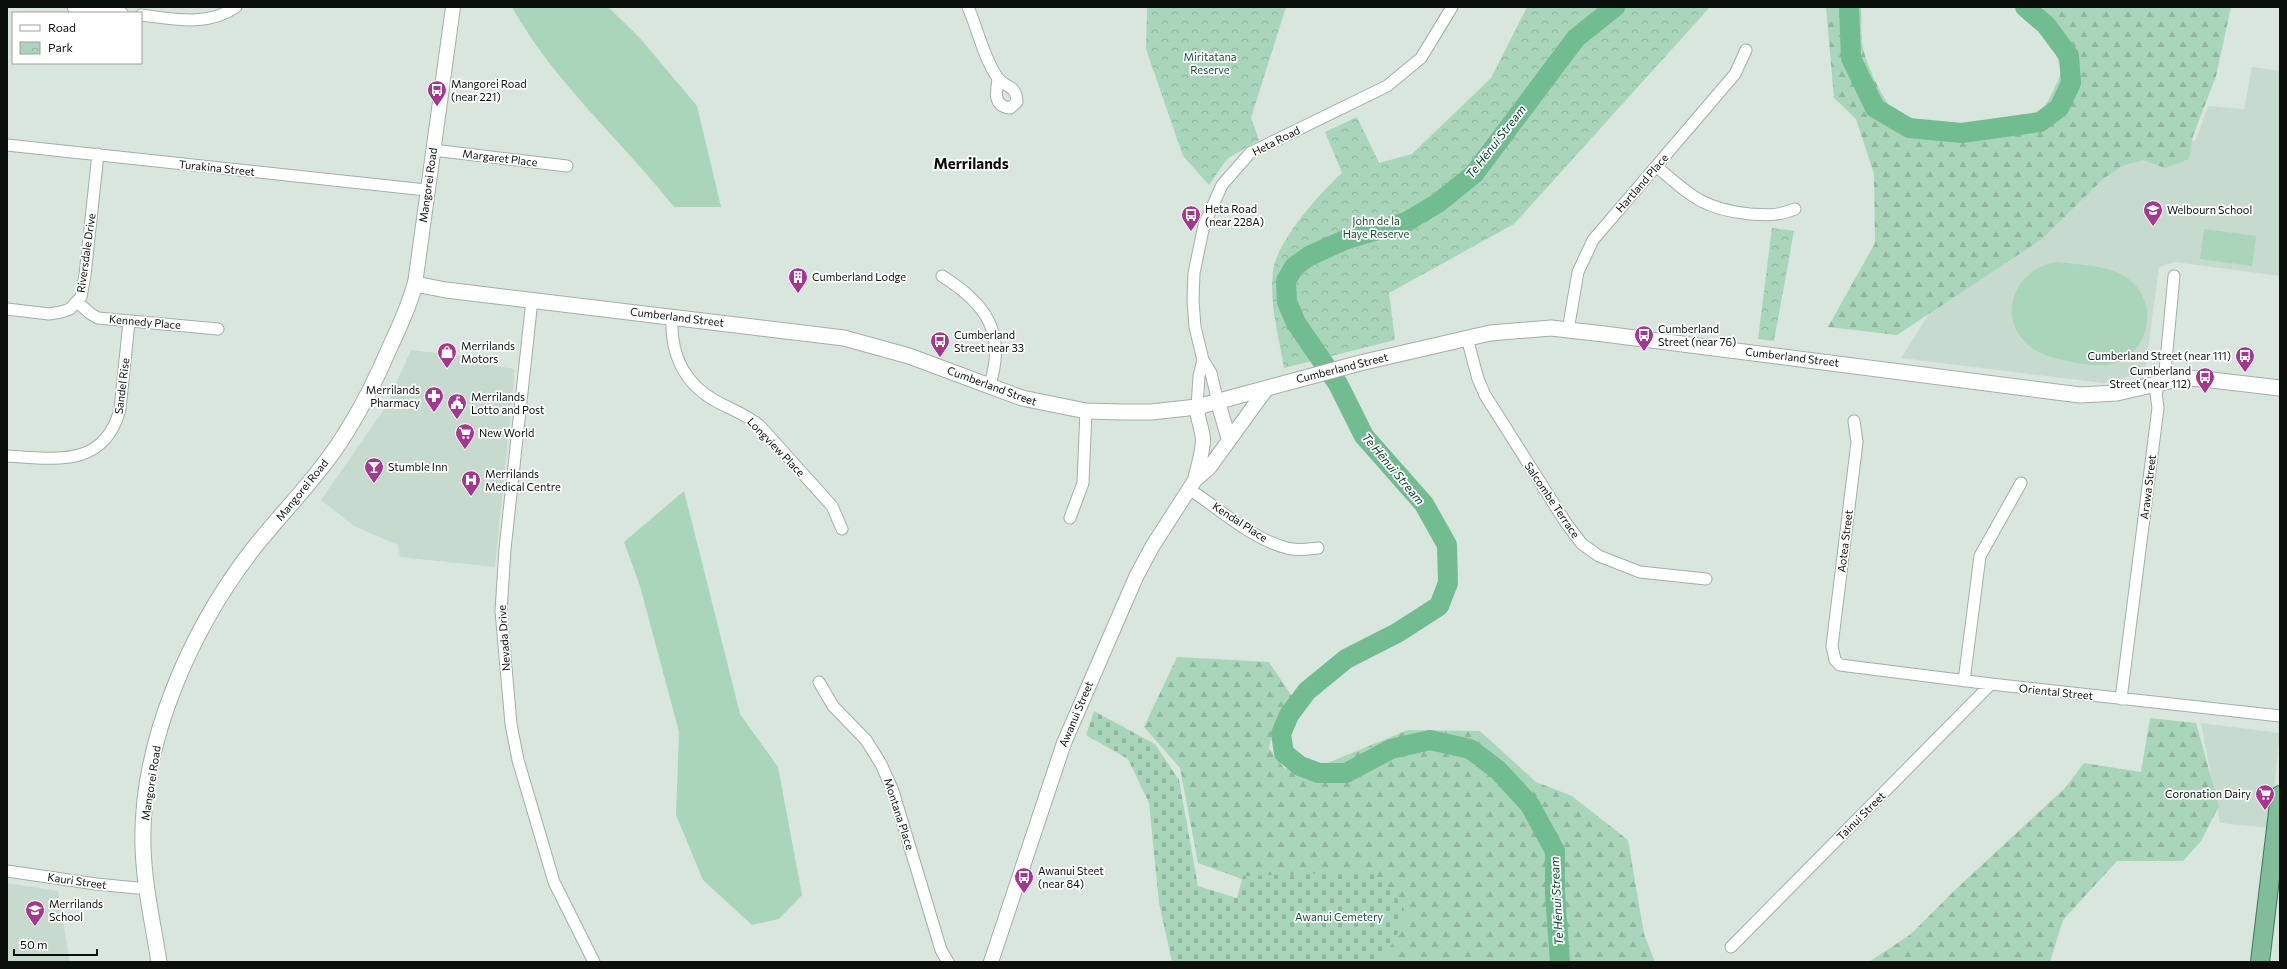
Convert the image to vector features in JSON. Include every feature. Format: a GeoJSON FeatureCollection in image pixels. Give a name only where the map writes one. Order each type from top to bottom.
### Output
{"type":"FeatureCollection","features":[{"type":"Feature","properties":{"kind":"highway"},"geometry":{"type":"LineString","coordinates":[[2260,962],[2277,845],[2280,795]]}},
{"type":"Feature","properties":{"kind":"main road","name":"Cumberland Street"},"geometry":{"type":"LineString","coordinates":[[415,284],[446,290],[672,316],[844,338],[909,356],[989,387],[1046,404],[1086,411],[1151,412],[1197,407],[1353,364],[1490,333],[1534,329],[1568,330],[2080,395],[2117,393],[2182,378],[2280,388]]}},
{"type":"Feature","properties":{"kind":"main road","name":"Mangorei Road"},"geometry":{"type":"LineString","coordinates":[[159,962],[147,887],[143,844],[146,800],[158,737],[179,674],[218,601],[240,566],[347,432],[407,314],[415,284]]}},
{"type":"Feature","properties":{"kind":"street"},"geometry":{"type":"LineString","coordinates":[[73,7],[114,12]]}},
{"type":"Feature","properties":{"kind":"street"},"geometry":{"type":"LineString","coordinates":[[142,15],[185,21],[204,21],[221,16],[236,7]]}},
{"type":"Feature","properties":{"kind":"street","name":"Mangorei Road"},"geometry":{"type":"LineString","coordinates":[[415,284],[426,190],[454,7]]}},
{"type":"Feature","properties":{"kind":"street"},"geometry":{"type":"LineString","coordinates":[[968,7],[986,58],[998,79]]}},
{"type":"Feature","properties":{"kind":"street","name":"Heta Road"},"geometry":{"type":"LineString","coordinates":[[1218,402],[1211,373],[1203,360],[1195,327],[1192,301],[1194,273],[1204,225],[1222,185],[1250,153],[1387,86],[1421,58],[1452,7]]}},
{"type":"Feature","properties":{"kind":"street","name":"Hartland Place"},"geometry":{"type":"LineString","coordinates":[[1568,330],[1575,285],[1586,252],[1593,240],[1735,74],[1746,50]]}},
{"type":"Feature","properties":{"kind":"street","name":"Turakina Street"},"geometry":{"type":"LineString","coordinates":[[7,145],[426,190]]}},
{"type":"Feature","properties":{"kind":"street","name":"Margaret Place"},"geometry":{"type":"LineString","coordinates":[[433,150],[567,166]]}},
{"type":"Feature","properties":{"kind":"street","name":"Riversdale Drive"},"geometry":{"type":"LineString","coordinates":[[7,309],[49,314],[70,309],[77,302],[83,289],[85,275],[98,154]]}},
{"type":"Feature","properties":{"kind":"street"},"geometry":{"type":"LineString","coordinates":[[1656,167],[1702,203],[1723,211],[1776,216],[1795,209]]}},
{"type":"Feature","properties":{"kind":"street"},"geometry":{"type":"LineString","coordinates":[[942,276],[962,288],[974,299],[984,312],[992,327],[997,349],[989,387]]}},
{"type":"Feature","properties":{"kind":"street","name":"Arawa Street"},"geometry":{"type":"LineString","coordinates":[[2121,699],[2157,414],[2156,393],[2165,371],[2174,276]]}},
{"type":"Feature","properties":{"kind":"street","name":"Nevada Drive"},"geometry":{"type":"LineString","coordinates":[[532,300],[505,549],[501,611],[511,724],[518,760],[550,870],[568,912],[594,962]]}},
{"type":"Feature","properties":{"kind":"street","name":"Kennedy Place"},"geometry":{"type":"LineString","coordinates":[[77,302],[98,318],[218,329]]}},
{"type":"Feature","properties":{"kind":"street","name":"Longview Place"},"geometry":{"type":"LineString","coordinates":[[672,316],[675,353],[680,367],[699,390],[748,416],[760,426],[832,506],[842,529]]}},
{"type":"Feature","properties":{"kind":"street","name":"Sandel Rise"},"geometry":{"type":"LineString","coordinates":[[7,456],[53,458],[79,456],[93,450],[103,442],[117,422],[120,409],[129,322]]}},
{"type":"Feature","properties":{"kind":"street","name":"Salcombe Terrace"},"geometry":{"type":"LineString","coordinates":[[1467,338],[1478,379],[1485,395],[1566,523],[1582,544],[1599,556],[1640,572],[1706,579]]}},
{"type":"Feature","properties":{"kind":"street","name":"Heta Road"},"geometry":{"type":"LineString","coordinates":[[1197,407],[1199,376],[1203,360]]}},
{"type":"Feature","properties":{"kind":"street","name":"Awanui Street"},"geometry":{"type":"LineString","coordinates":[[992,962],[1064,743],[1136,577],[1152,547],[1192,484],[1209,468],[1268,388]]}},
{"type":"Feature","properties":{"kind":"street"},"geometry":{"type":"LineString","coordinates":[[1218,402],[1229,440]]}},
{"type":"Feature","properties":{"kind":"street","name":"Awanui Street"},"geometry":{"type":"LineString","coordinates":[[1192,484],[1203,450],[1203,436],[1197,418],[1197,407]]}},
{"type":"Feature","properties":{"kind":"street"},"geometry":{"type":"LineString","coordinates":[[1070,518],[1083,483],[1086,411]]}},
{"type":"Feature","properties":{"kind":"street","name":"Aotea Street"},"geometry":{"type":"LineString","coordinates":[[1835,660],[1832,646],[1857,442],[1854,421]]}},
{"type":"Feature","properties":{"kind":"street"},"geometry":{"type":"LineString","coordinates":[[1964,681],[1980,556],[2021,483]]}},
{"type":"Feature","properties":{"kind":"street","name":"Kendal Place"},"geometry":{"type":"LineString","coordinates":[[1192,484],[1255,534],[1272,543],[1288,549],[1318,548]]}},
{"type":"Feature","properties":{"kind":"street","name":"Oriental Street"},"geometry":{"type":"LineString","coordinates":[[1835,660],[1848,667],[2280,716]]}},
{"type":"Feature","properties":{"kind":"street","name":"Montana Place"},"geometry":{"type":"LineString","coordinates":[[819,682],[833,706],[866,740],[881,764],[893,791],[941,950],[948,962]]}},
{"type":"Feature","properties":{"kind":"street","name":"Tainui Street"},"geometry":{"type":"LineString","coordinates":[[1731,946],[1991,684]]}},
{"type":"Feature","properties":{"kind":"street","name":"Kauri Street"},"geometry":{"type":"LineString","coordinates":[[7,871],[102,885],[137,888],[147,887]]}},
{"type":"Feature","properties":{"kind":"shaded area","name":"Welbourn School"},"geometry":{"type":"Polygon","coordinates":[[[2252,67],[2280,71],[2280,276],[2175,262],[2159,267],[2145,372],[2104,383],[1901,358],[1954,275],[2145,150],[2196,140],[2208,106],[2244,109],[2252,67]]]}},
{"type":"Feature","properties":{"kind":"shaded area"},"geometry":{"type":"Polygon","coordinates":[[[411,350],[470,357],[471,362],[515,369],[495,567],[400,557],[398,545],[354,526],[321,500],[385,408],[411,350]]]}},
{"type":"Feature","properties":{"kind":"shaded area"},"geometry":{"type":"Polygon","coordinates":[[[2201,723],[2280,733],[2270,828],[2220,823],[2201,723]]]}},
{"type":"Feature","properties":{"kind":"shaded area","name":"Merrilands School"},"geometry":{"type":"Polygon","coordinates":[[[7,883],[58,891],[70,962],[7,962],[7,883]]]}},
{"type":"Feature","properties":{"kind":"green space"},"geometry":{"type":"Polygon","coordinates":[[[512,7],[608,7],[639,37],[697,106],[721,207],[674,207],[654,182],[567,85],[528,34],[512,7]]]}},
{"type":"Feature","properties":{"kind":"green space","name":"Miritatana Reserve"},"geometry":{"type":"Polygon","coordinates":[[[1147,7],[1286,7],[1251,118],[1259,140],[1227,159],[1209,185],[1183,156],[1146,49],[1147,7]]]}},
{"type":"Feature","properties":{"kind":"green space","name":"John de la Haye Reserve"},"geometry":{"type":"Polygon","coordinates":[[[1527,7],[1710,7],[1514,224],[1389,293],[1395,340],[1284,368],[1273,308],[1273,271],[1276,260],[1290,233],[1322,192],[1342,173],[1325,132],[1357,117],[1379,163],[1412,154],[1491,78],[1527,7]]]}},
{"type":"Feature","properties":{"kind":"green space"},"geometry":{"type":"Polygon","coordinates":[[[1826,7],[1861,7],[1862,41],[1864,52],[1879,89],[1890,107],[1902,120],[1913,126],[1950,130],[1971,129],[2013,122],[2029,117],[2043,109],[2062,72],[2041,10],[2046,7],[2231,7],[2216,76],[2193,136],[2189,159],[2165,168],[2143,160],[2122,166],[2103,179],[2042,239],[1897,335],[1828,327],[1875,243],[1874,174],[1856,119],[1834,98],[1826,7]]]}},
{"type":"Feature","properties":{"kind":"green space"},"geometry":{"type":"Polygon","coordinates":[[[1772,228],[1794,231],[1774,341],[1758,339],[1772,228]]]}},
{"type":"Feature","properties":{"kind":"green space"},"geometry":{"type":"Polygon","coordinates":[[[2204,229],[2256,236],[2252,266],[2200,259],[2204,229]]]}},
{"type":"Feature","properties":{"kind":"green space"},"geometry":{"type":"Polygon","coordinates":[[[2057,262],[2095,266],[2114,271],[2130,280],[2140,291],[2146,304],[2147,317],[2145,331],[2140,343],[2132,354],[2120,361],[2106,365],[2088,365],[2065,361],[2034,350],[2018,333],[2013,320],[2012,307],[2015,294],[2021,283],[2031,273],[2043,266],[2057,262]]]}},
{"type":"Feature","properties":{"kind":"green space"},"geometry":{"type":"Polygon","coordinates":[[[684,491],[740,714],[778,767],[802,895],[779,919],[752,925],[703,880],[676,815],[679,732],[640,586],[624,542],[684,491]]]}},
{"type":"Feature","properties":{"kind":"green space"},"geometry":{"type":"Polygon","coordinates":[[[1177,657],[1269,662],[1295,701],[1273,727],[1269,748],[1284,768],[1303,773],[1408,730],[1480,731],[1536,782],[1572,796],[1628,840],[1644,934],[1655,962],[1362,962],[1269,889],[1198,863],[1180,768],[1144,727],[1177,657]]]}},
{"type":"Feature","properties":{"kind":"green space","name":"Awanui Cemetery"},"geometry":{"type":"Polygon","coordinates":[[[1094,711],[1155,744],[1179,780],[1198,886],[1237,898],[1243,876],[1372,871],[1401,902],[1406,916],[1383,962],[1172,962],[1159,903],[1149,803],[1128,759],[1086,735],[1094,711]]]}},
{"type":"Feature","properties":{"kind":"green space"},"geometry":{"type":"Polygon","coordinates":[[[2150,718],[2196,723],[2219,806],[2201,841],[2183,861],[2117,861],[2063,920],[2050,962],[1869,962],[1911,934],[1954,891],[2065,788],[2084,763],[2141,772],[2150,718]]]}},
{"type":"Feature","properties":{"kind":"waterway","name":"Te Hēnui Stream"},"geometry":{"type":"LineString","coordinates":[[1560,962],[1555,893],[1555,851],[1530,805],[1498,770],[1470,749],[1430,740],[1391,749],[1346,773],[1319,773],[1300,766],[1284,753],[1281,734],[1289,715],[1307,691],[1346,659],[1397,633],[1439,606],[1448,583],[1447,545],[1424,504],[1364,436],[1338,384],[1296,323],[1287,302],[1286,281],[1294,267],[1309,256],[1347,239],[1406,222],[1438,203],[1474,174],[1576,38],[1615,7]]}},
{"type":"Feature","properties":{"kind":"waterway","name":"Te Hēnui Stream"},"geometry":{"type":"LineString","coordinates":[[1849,7],[1851,58],[1875,108],[1909,128],[1962,133],[2040,122],[2059,108],[2071,83],[2069,56],[2046,25],[2025,7]]}},
{"type":"Feature","properties":{"kind":"place","name":"Mangorei Road (near 221)"},"geometry":{"type":"Point","coordinates":[437,107]}},
{"type":"Feature","properties":{"kind":"place","name":"Welbourn School"},"geometry":{"type":"Point","coordinates":[2153,227]}},
{"type":"Feature","properties":{"kind":"place","name":"Heta Road (near 228A)"},"geometry":{"type":"Point","coordinates":[1191,232]}},
{"type":"Feature","properties":{"kind":"place","name":"Cumberland Lodge"},"geometry":{"type":"Point","coordinates":[798,294]}},
{"type":"Feature","properties":{"kind":"place","name":"Cumberland Street (near 76)"},"geometry":{"type":"Point","coordinates":[1644,352]}},
{"type":"Feature","properties":{"kind":"place","name":"Cumberland Street near 33"},"geometry":{"type":"Point","coordinates":[940,358]}},
{"type":"Feature","properties":{"kind":"place","name":"Merrilands Motors"},"geometry":{"type":"Point","coordinates":[447,369]}},
{"type":"Feature","properties":{"kind":"place","name":"Cumberland Street (near 111)"},"geometry":{"type":"Point","coordinates":[2245,373]}},
{"type":"Feature","properties":{"kind":"place","name":"Cumberland Street (near 112)"},"geometry":{"type":"Point","coordinates":[2205,394]}},
{"type":"Feature","properties":{"kind":"place","name":"Merrilands Pharmacy"},"geometry":{"type":"Point","coordinates":[434,413]}},
{"type":"Feature","properties":{"kind":"place","name":"Merrilands Lotto and Post"},"geometry":{"type":"Point","coordinates":[457,420]}},
{"type":"Feature","properties":{"kind":"place","name":"New World"},"geometry":{"type":"Point","coordinates":[465,450]}},
{"type":"Feature","properties":{"kind":"place","name":"Stumble Inn"},"geometry":{"type":"Point","coordinates":[374,484]}},
{"type":"Feature","properties":{"kind":"place","name":"Merrilands Medical Centre"},"geometry":{"type":"Point","coordinates":[471,497]}},
{"type":"Feature","properties":{"kind":"place","name":"Coronation Dairy"},"geometry":{"type":"Point","coordinates":[2265,811]}},
{"type":"Feature","properties":{"kind":"place","name":"Awanui Steet (near 84)"},"geometry":{"type":"Point","coordinates":[1024,894]}},
{"type":"Feature","properties":{"kind":"place","name":"Merrilands School"},"geometry":{"type":"Point","coordinates":[35,927]}},
{"type":"Feature","properties":{"kind":"district","name":"Merrilands"},"geometry":{"type":"Point","coordinates":[971,164]}}]}
